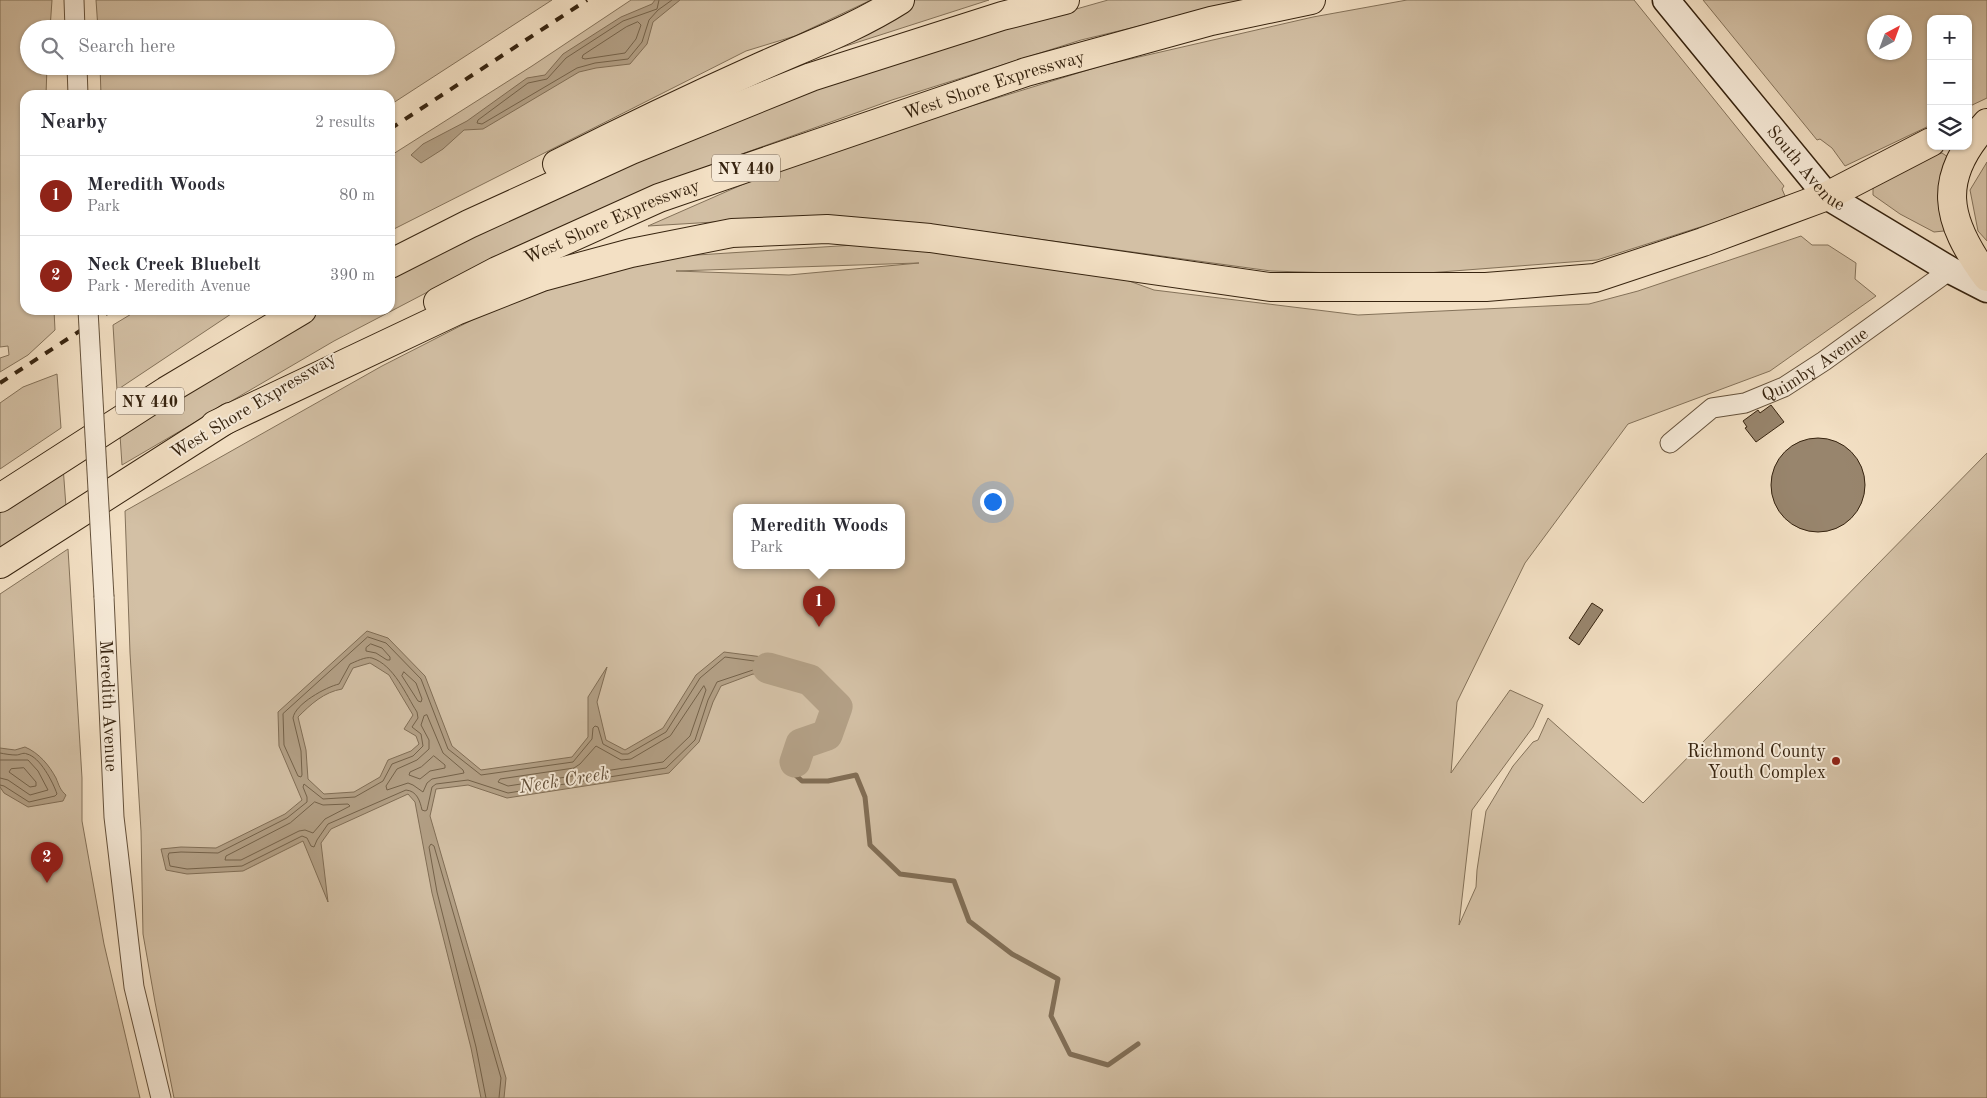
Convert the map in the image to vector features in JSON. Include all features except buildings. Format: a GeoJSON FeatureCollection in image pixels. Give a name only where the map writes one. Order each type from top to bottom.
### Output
{"type":"FeatureCollection","features":[{"type":"Feature","properties":{"kind":"highway"},"geometry":{"type":"LineString","coordinates":[[395,252],[464,212],[676,105],[843,32],[900,0]]}},
{"type":"Feature","properties":{"kind":"highway"},"geometry":{"type":"LineString","coordinates":[[395,261],[469,224],[631,150],[811,77],[1002,16],[1065,0]]}},
{"type":"Feature","properties":{"kind":"highway","name":"West Shore Expressway"},"geometry":{"type":"LineString","coordinates":[[0,564],[215,425],[353,346],[497,271],[659,198],[1026,72],[1211,20],[1311,0]]}},
{"type":"Feature","properties":{"kind":"highway"},"geometry":{"type":"LineString","coordinates":[[1972,121],[1987,113]]}},
{"type":"Feature","properties":{"kind":"highway"},"geometry":{"type":"LineString","coordinates":[[1987,123],[1974,136],[1957,166],[1952,185],[1957,227],[1970,252],[1987,277]]}},
{"type":"Feature","properties":{"kind":"highway"},"geometry":{"type":"LineString","coordinates":[[215,425],[456,311],[542,277],[631,253],[732,233],[827,229],[930,238],[1270,287],[1486,288],[1595,278],[1703,242],[1827,196],[1927,144]]}},
{"type":"Feature","properties":{"kind":"highway","name":"NY 440"},"geometry":{"type":"LineString","coordinates":[[0,498],[166,391],[294,315]]}},
{"type":"Feature","properties":{"kind":"street"},"geometry":{"type":"LineString","coordinates":[[74,0],[75,20]]}},
{"type":"Feature","properties":{"kind":"street","name":"South Avenue"},"geometry":{"type":"LineString","coordinates":[[1673,9],[1827,196],[1950,270],[1987,289]]}},
{"type":"Feature","properties":{"kind":"street"},"geometry":{"type":"LineString","coordinates":[[77,75],[78,90]]}},
{"type":"Feature","properties":{"kind":"street","name":"Quimby Avenue"},"geometry":{"type":"LineString","coordinates":[[1670,443],[1712,408],[1745,403],[1784,387],[1824,361],[1950,270]]}},
{"type":"Feature","properties":{"kind":"street","name":"Meredith Avenue"},"geometry":{"type":"LineString","coordinates":[[88,315],[116,836],[134,986],[161,1098]]}},
{"type":"Feature","properties":{"kind":"shaded area"},"geometry":{"type":"Polygon","coordinates":[[[0,0],[52,0],[51,20],[20,20],[20,75],[47,75],[46,90],[20,90],[20,315],[54,315],[55,330],[28,355],[0,372],[0,358],[9,355],[8,346],[0,347],[0,0]]]}},
{"type":"Feature","properties":{"kind":"shaded area"},"geometry":{"type":"Polygon","coordinates":[[[96,0],[552,0],[395,102],[395,90],[101,90],[100,75],[395,75],[395,20],[97,20],[96,0]]]}},
{"type":"Feature","properties":{"kind":"shaded area"},"geometry":{"type":"Polygon","coordinates":[[[631,0],[871,0],[795,36],[746,51],[395,228],[395,153],[532,66],[631,0]]]}},
{"type":"Feature","properties":{"kind":"shaded area"},"geometry":{"type":"Polygon","coordinates":[[[905,0],[989,0],[765,72],[905,0]]]}},
{"type":"Feature","properties":{"kind":"shaded area"},"geometry":{"type":"Polygon","coordinates":[[[1108,0],[1248,0],[1081,40],[892,100],[703,168],[506,251],[395,309],[395,273],[692,135],[879,65],[1108,0]]]}},
{"type":"Feature","properties":{"kind":"shaded area"},"geometry":{"type":"Polygon","coordinates":[[[1407,0],[1634,0],[1784,186],[1782,189],[1785,196],[1719,221],[1597,260],[1401,275],[1271,271],[943,226],[798,217],[648,226],[746,183],[903,127],[1104,65],[1313,17],[1407,0]]]}},
{"type":"Feature","properties":{"kind":"shaded area"},"geometry":{"type":"Polygon","coordinates":[[[1703,0],[1987,0],[1987,98],[1972,105],[1972,15],[1927,15],[1927,127],[1845,166],[1832,148],[1820,139],[1817,140],[1703,0]]]}},
{"type":"Feature","properties":{"kind":"shaded area"},"geometry":{"type":"Polygon","coordinates":[[[1942,153],[1948,157],[1947,226],[1944,231],[1934,232],[1900,214],[1873,195],[1873,187],[1942,153]]]}},
{"type":"Feature","properties":{"kind":"shaded area"},"geometry":{"type":"Polygon","coordinates":[[[1987,162],[1987,241],[1978,231],[1970,190],[1987,162]]]}},
{"type":"Feature","properties":{"kind":"shaded area"},"geometry":{"type":"Polygon","coordinates":[[[1801,236],[1812,245],[1828,245],[1856,263],[1855,279],[1876,296],[1770,371],[1628,424],[1525,563],[1457,702],[1451,773],[1510,690],[1543,705],[1533,727],[1472,810],[1459,925],[1476,887],[1486,811],[1513,766],[1533,742],[1538,740],[1548,718],[1643,803],[1987,453],[1987,1098],[174,1098],[143,934],[141,831],[130,653],[125,511],[382,366],[517,297],[650,258],[870,244],[1107,273],[1154,290],[1358,315],[1589,304],[1638,291],[1801,236]],[[919,263],[676,271],[789,275],[919,263]]]}},
{"type":"Feature","properties":{"kind":"shaded area"},"geometry":{"type":"Polygon","coordinates":[[[130,315],[230,315],[117,390],[113,325],[130,315]]]}},
{"type":"Feature","properties":{"kind":"shaded area"},"geometry":{"type":"Polygon","coordinates":[[[313,315],[384,315],[334,341],[122,465],[120,435],[313,315]]]}},
{"type":"Feature","properties":{"kind":"shaded area"},"geometry":{"type":"Polygon","coordinates":[[[57,374],[61,428],[0,469],[0,403],[23,387],[57,374]]]}},
{"type":"Feature","properties":{"kind":"shaded area"},"geometry":{"type":"Polygon","coordinates":[[[63,466],[66,507],[0,550],[0,507],[63,466]]]}},
{"type":"Feature","properties":{"kind":"shaded area"},"geometry":{"type":"Polygon","coordinates":[[[68,549],[82,778],[82,821],[104,944],[140,1098],[0,1098],[0,594],[68,549]]]}},
{"type":"Feature","properties":{"kind":"water"},"geometry":{"type":"Polygon","coordinates":[[[655,0],[680,0],[653,22],[647,44],[630,64],[579,72],[483,129],[464,130],[443,149],[421,163],[411,155],[423,144],[467,121],[527,78],[545,75],[563,54],[621,17],[652,4],[655,0]]]}},
{"type":"Feature","properties":{"kind":"water"},"geometry":{"type":"Polygon","coordinates":[[[367,631],[388,638],[425,676],[452,746],[481,770],[572,757],[588,737],[588,697],[607,667],[597,702],[606,740],[625,750],[663,728],[696,675],[724,652],[778,659],[810,680],[753,674],[721,686],[713,702],[699,742],[669,773],[507,798],[468,785],[436,789],[430,816],[506,1078],[504,1098],[481,1098],[471,1048],[432,893],[415,802],[408,794],[331,829],[321,843],[328,902],[303,841],[243,871],[187,874],[166,870],[161,849],[181,847],[216,848],[285,814],[302,800],[279,746],[278,712],[367,631]],[[370,663],[353,668],[342,689],[324,696],[313,703],[298,717],[306,750],[308,779],[324,794],[354,792],[380,777],[388,760],[411,751],[419,744],[416,736],[404,729],[413,715],[389,675],[370,663]]]}},
{"type":"Feature","properties":{"kind":"water"},"geometry":{"type":"Polygon","coordinates":[[[25,747],[39,756],[50,769],[66,795],[63,801],[28,807],[4,793],[0,787],[0,748],[15,750],[25,747]]]}},
{"type":"Feature","properties":{"kind":"waterway","name":"Neck Creek"},"geometry":{"type":"LineString","coordinates":[[768,668],[810,680],[837,707],[827,735],[801,744],[795,762]]}},
{"type":"Feature","properties":{"kind":"waterway"},"geometry":{"type":"LineString","coordinates":[[795,762],[792,772],[802,781],[828,781],[856,775],[865,797],[870,845],[900,874],[954,881],[969,921],[1012,954],[1058,979],[1051,1016],[1070,1054],[1108,1065],[1138,1044]]}},
{"type":"Feature","properties":{"kind":"railway"},"geometry":{"type":"LineString","coordinates":[[395,126],[587,0]]}},
{"type":"Feature","properties":{"kind":"railway"},"geometry":{"type":"LineString","coordinates":[[0,383],[104,315]]}},
{"type":"Feature","properties":{"kind":"place","name":"Meredith Woods"},"geometry":{"type":"Point","coordinates":[819,627]}},
{"type":"Feature","properties":{"kind":"place","name":"Richmond County Youth Complex"},"geometry":{"type":"Point","coordinates":[1836,761]}},
{"type":"Feature","properties":{"kind":"place","name":"Neck Creek Bluebelt"},"geometry":{"type":"Point","coordinates":[47,883]}}]}
